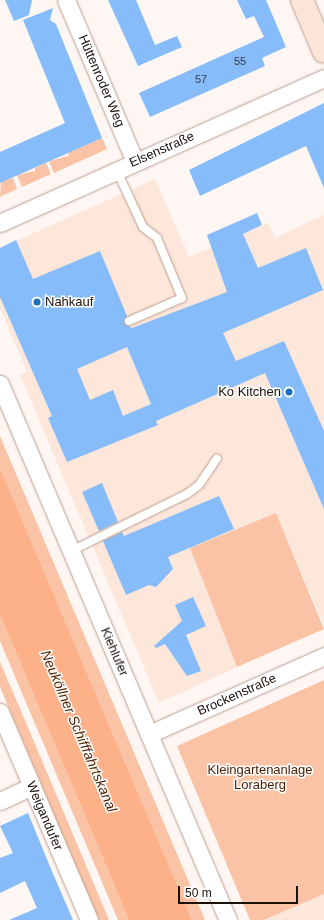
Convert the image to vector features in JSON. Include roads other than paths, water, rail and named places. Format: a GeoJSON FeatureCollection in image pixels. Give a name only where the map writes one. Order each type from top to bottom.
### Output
{"type":"FeatureCollection","features":[{"type":"Feature","properties":{"kind":"street","name":"Hüttenroder Weg"},"geometry":{"type":"LineString","coordinates":[[66,0],[135,162]]}},
{"type":"Feature","properties":{"kind":"street"},"geometry":{"type":"LineString","coordinates":[[302,0],[324,52]]}},
{"type":"Feature","properties":{"kind":"street","name":"Elsenstraße"},"geometry":{"type":"LineString","coordinates":[[0,223],[324,78]]}},
{"type":"Feature","properties":{"kind":"street","name":"Kiehlufer"},"geometry":{"type":"LineString","coordinates":[[0,384],[228,920]]}},
{"type":"Feature","properties":{"kind":"street","name":"Brockenstraße"},"geometry":{"type":"LineString","coordinates":[[149,734],[324,656]]}},
{"type":"Feature","properties":{"kind":"street","name":"Weigandufer"},"geometry":{"type":"LineString","coordinates":[[0,712],[89,920]]}},
{"type":"Feature","properties":{"kind":"street"},"geometry":{"type":"LineString","coordinates":[[0,801],[32,786]]}},
{"type":"Feature","properties":{"kind":"lane"},"geometry":{"type":"LineString","coordinates":[[117,171],[143,227],[158,238],[182,298],[129,321]]}},
{"type":"Feature","properties":{"kind":"lane"},"geometry":{"type":"LineString","coordinates":[[71,551],[187,494],[199,485],[217,458]]}},
{"type":"Feature","properties":{"kind":"water","name":"Neuköllner Schifffahrtskanal"},"geometry":{"type":"Polygon","coordinates":[[[0,468],[192,920],[129,920],[0,615],[0,468]]]}},
{"type":"Feature","properties":{"kind":"place","name":"Nahkauf"},"geometry":{"type":"Point","coordinates":[37,302]}},
{"type":"Feature","properties":{"kind":"place","name":"Ko Kitchen"},"geometry":{"type":"Point","coordinates":[289,392]}},
{"type":"Feature","properties":{"kind":"park label","name":"Kleingartenanlage Loraberg"},"geometry":{"type":"Point","coordinates":[260,778]}}]}
